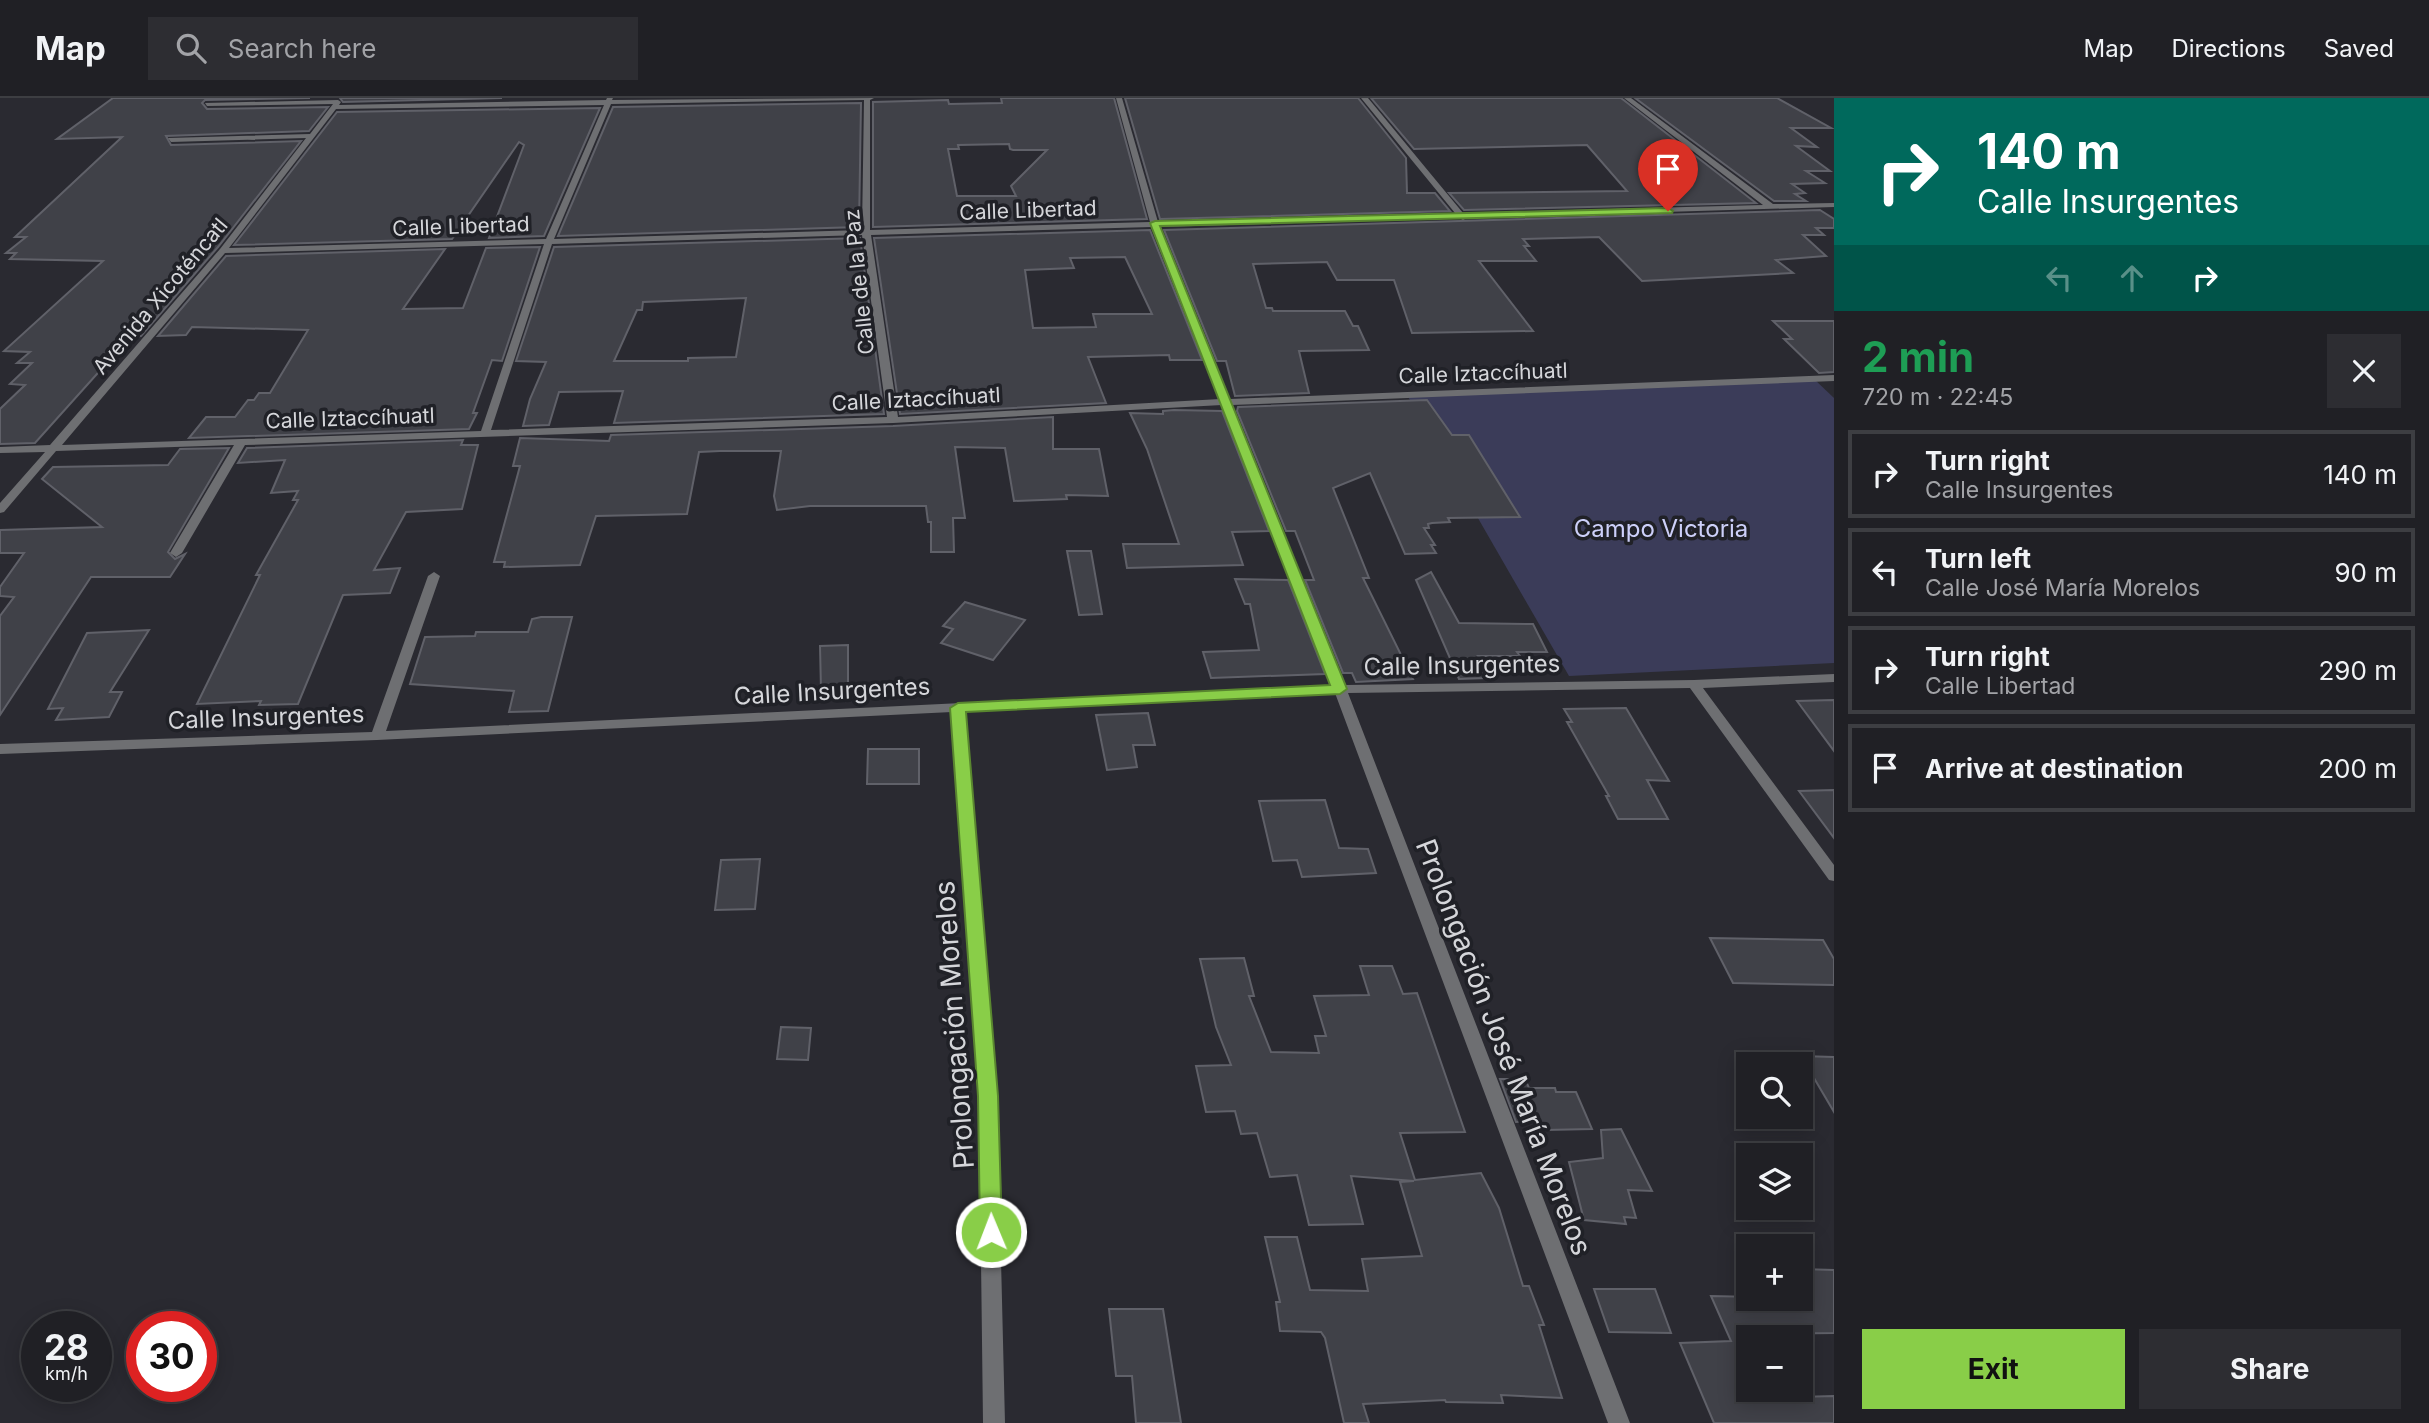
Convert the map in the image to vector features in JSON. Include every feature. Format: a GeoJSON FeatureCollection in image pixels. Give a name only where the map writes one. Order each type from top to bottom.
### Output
{"type":"FeatureCollection","features":[{"type":"Feature","properties":{"kind":"street"},"geometry":{"type":"LineString","coordinates":[[206,104],[868,98]]}},
{"type":"Feature","properties":{"kind":"street","name":"Calle de la Paz"},"geometry":{"type":"LineString","coordinates":[[868,98],[866,232],[893,420]]}},
{"type":"Feature","properties":{"kind":"street","name":"Prolongación José María Morelos"},"geometry":{"type":"LineString","coordinates":[[1119,98],[1155,223],[1340,689],[1619,1423]]}},
{"type":"Feature","properties":{"kind":"street"},"geometry":{"type":"LineString","coordinates":[[1364,98],[1463,218]]}},
{"type":"Feature","properties":{"kind":"street"},"geometry":{"type":"LineString","coordinates":[[1627,98],[1771,208]]}},
{"type":"Feature","properties":{"kind":"street"},"geometry":{"type":"LineString","coordinates":[[485,433],[549,241],[609,100]]}},
{"type":"Feature","properties":{"kind":"street","name":"Avenida Xicoténcatl"},"geometry":{"type":"LineString","coordinates":[[0,510],[223,251],[338,102]]}},
{"type":"Feature","properties":{"kind":"street"},"geometry":{"type":"LineString","coordinates":[[171,140],[312,136]]}},
{"type":"Feature","properties":{"kind":"street","name":"Calle Libertad"},"geometry":{"type":"LineString","coordinates":[[223,251],[1155,223],[1463,218],[1834,205]]}},
{"type":"Feature","properties":{"kind":"street","name":"Calle Iztaccíhuatl"},"geometry":{"type":"LineString","coordinates":[[0,450],[893,420],[1226,402],[1834,378]]}},
{"type":"Feature","properties":{"kind":"street"},"geometry":{"type":"LineString","coordinates":[[176,553],[242,441]]}},
{"type":"Feature","properties":{"kind":"street"},"geometry":{"type":"LineString","coordinates":[[377,736],[435,576]]}},
{"type":"Feature","properties":{"kind":"street","name":"Calle Insurgentes"},"geometry":{"type":"LineString","coordinates":[[0,749],[377,736],[1340,689],[1694,684],[1834,678]]}},
{"type":"Feature","properties":{"kind":"street"},"geometry":{"type":"LineString","coordinates":[[1694,684],[1834,876]]}},
{"type":"Feature","properties":{"kind":"street","name":"Prolongación Morelos"},"geometry":{"type":"LineString","coordinates":[[958,708],[988,1096],[995,1423]]}},
{"type":"Feature","properties":{"kind":"green space","name":"Campo Victoria"},"geometry":{"type":"Polygon","coordinates":[[[1814,379],[1834,398],[1834,663],[1569,676],[1407,395],[1814,379]]]}},
{"type":"Feature","properties":{"kind":"building"},"geometry":{"type":"Polygon","coordinates":[[[113,98],[310,98],[205,100],[202,103],[207,109],[328,107],[309,131],[166,136],[171,145],[301,141],[218,247],[141,336],[132,337],[114,355],[35,443],[0,444],[0,409],[25,385],[10,384],[32,363],[17,363],[30,352],[4,351],[103,261],[10,259],[16,253],[6,253],[26,237],[15,237],[122,137],[57,139],[113,98]]]}},
{"type":"Feature","properties":{"kind":"building"},"geometry":{"type":"Polygon","coordinates":[[[340,98],[502,98],[343,102],[340,98]]]}},
{"type":"Feature","properties":{"kind":"building"},"geometry":{"type":"Polygon","coordinates":[[[1001,98],[1114,98],[1147,219],[873,227],[873,102],[948,100],[949,104],[1002,103],[1001,98]],[[1009,144],[958,145],[959,149],[948,149],[957,196],[1016,196],[1011,186],[1047,150],[1010,149],[1009,144]]]}},
{"type":"Feature","properties":{"kind":"building"},"geometry":{"type":"Polygon","coordinates":[[[1125,98],[1358,98],[1406,158],[1407,193],[1435,193],[1450,211],[1160,219],[1125,98]]]}},
{"type":"Feature","properties":{"kind":"building"},"geometry":{"type":"Polygon","coordinates":[[[1371,98],[1621,98],[1756,203],[1464,210],[1449,193],[1627,191],[1587,145],[1414,149],[1371,98]]]}},
{"type":"Feature","properties":{"kind":"building"},"geometry":{"type":"Polygon","coordinates":[[[1635,98],[1777,98],[1831,128],[1791,128],[1817,147],[1796,146],[1830,171],[1806,171],[1825,183],[1792,184],[1805,193],[1795,194],[1806,201],[1774,201],[1635,98]]]}},
{"type":"Feature","properties":{"kind":"building"},"geometry":{"type":"Polygon","coordinates":[[[861,103],[859,227],[558,236],[613,107],[861,103]]]}},
{"type":"Feature","properties":{"kind":"building"},"geometry":{"type":"Polygon","coordinates":[[[600,108],[544,236],[489,238],[524,145],[519,142],[452,239],[234,245],[337,112],[600,108]]]}},
{"type":"Feature","properties":{"kind":"building"},"geometry":{"type":"Polygon","coordinates":[[[1820,210],[1834,219],[1834,228],[1816,228],[1824,235],[1803,235],[1826,256],[1776,260],[1793,273],[1642,281],[1599,237],[1523,239],[1529,246],[1524,246],[1536,261],[1479,261],[1533,331],[1412,333],[1394,280],[1337,280],[1327,262],[1253,264],[1266,308],[1272,308],[1273,311],[1345,311],[1353,326],[1358,326],[1369,350],[1299,351],[1309,393],[1235,396],[1226,361],[1217,361],[1164,230],[1820,210]]]}},
{"type":"Feature","properties":{"kind":"building"},"geometry":{"type":"Polygon","coordinates":[[[1150,230],[1202,360],[1170,360],[1169,355],[1088,357],[1106,403],[900,414],[874,238],[1150,230]],[[1125,257],[1070,258],[1074,268],[1025,270],[1033,328],[1096,327],[1093,314],[1152,314],[1125,257]]]}},
{"type":"Feature","properties":{"kind":"building"},"geometry":{"type":"Polygon","coordinates":[[[860,238],[884,414],[614,423],[623,391],[559,392],[549,425],[523,426],[530,399],[546,362],[516,361],[554,247],[860,238]],[[746,298],[643,302],[642,310],[637,310],[614,361],[688,361],[688,358],[736,357],[746,298]]]}},
{"type":"Feature","properties":{"kind":"building"},"geometry":{"type":"Polygon","coordinates":[[[540,247],[502,361],[492,360],[473,413],[477,413],[469,429],[189,438],[206,417],[235,417],[248,400],[254,400],[259,393],[270,393],[308,330],[192,327],[186,335],[158,336],[226,256],[445,249],[403,309],[463,308],[486,248],[540,247]]]}},
{"type":"Feature","properties":{"kind":"building"},"geometry":{"type":"Polygon","coordinates":[[[1773,321],[1834,321],[1834,372],[1819,373],[1784,339],[1792,339],[1773,321]]]}},
{"type":"Feature","properties":{"kind":"building"},"geometry":{"type":"Polygon","coordinates":[[[1427,400],[1452,435],[1469,435],[1520,517],[1448,518],[1450,522],[1428,524],[1429,528],[1424,528],[1435,545],[1431,545],[1436,553],[1405,554],[1370,473],[1333,488],[1369,578],[1363,578],[1413,679],[1356,682],[1352,673],[1343,673],[1305,580],[1314,580],[1295,531],[1286,531],[1237,411],[1238,407],[1427,400]]]}},
{"type":"Feature","properties":{"kind":"building"},"geometry":{"type":"Polygon","coordinates":[[[1163,411],[1222,411],[1269,531],[1232,532],[1243,565],[1127,568],[1123,544],[1179,544],[1147,449],[1130,413],[1163,414],[1163,411]]]}},
{"type":"Feature","properties":{"kind":"building"},"geometry":{"type":"Polygon","coordinates":[[[1053,417],[1053,449],[1099,449],[1108,496],[1066,495],[1067,499],[1014,501],[1005,448],[955,447],[965,518],[953,518],[954,552],[931,552],[931,522],[928,522],[926,506],[810,506],[777,510],[774,496],[781,451],[720,451],[699,452],[687,514],[596,516],[580,565],[504,567],[505,562],[494,562],[520,466],[513,466],[520,438],[609,441],[611,435],[893,426],[1053,417]]]}},
{"type":"Feature","properties":{"kind":"building"},"geometry":{"type":"Polygon","coordinates":[[[463,440],[461,445],[478,445],[462,509],[406,512],[374,570],[400,568],[390,593],[343,595],[298,704],[259,705],[261,701],[197,704],[260,575],[256,575],[298,500],[293,500],[298,491],[271,493],[285,460],[238,463],[247,448],[463,440]]]}},
{"type":"Feature","properties":{"kind":"building"},"geometry":{"type":"Polygon","coordinates":[[[229,448],[168,552],[175,559],[185,554],[170,577],[91,577],[0,715],[0,616],[14,597],[0,596],[0,587],[24,553],[0,553],[0,530],[102,527],[42,479],[53,467],[168,465],[180,449],[229,448]]]}},
{"type":"Feature","properties":{"kind":"building"},"geometry":{"type":"Polygon","coordinates":[[[1067,551],[1091,551],[1102,614],[1079,615],[1067,551]]]}},
{"type":"Feature","properties":{"kind":"building"},"geometry":{"type":"Polygon","coordinates":[[[1431,572],[1459,623],[1533,624],[1547,652],[1517,652],[1520,656],[1478,656],[1490,674],[1484,675],[1486,678],[1459,679],[1416,580],[1431,572]]]}},
{"type":"Feature","properties":{"kind":"building"},"geometry":{"type":"Polygon","coordinates":[[[1235,579],[1288,580],[1325,674],[1211,678],[1203,652],[1259,650],[1250,604],[1245,604],[1235,579]]]}},
{"type":"Feature","properties":{"kind":"building"},"geometry":{"type":"Polygon","coordinates":[[[965,602],[1025,620],[993,660],[941,643],[953,629],[943,626],[965,602]]]}},
{"type":"Feature","properties":{"kind":"building"},"geometry":{"type":"Polygon","coordinates":[[[572,617],[548,711],[509,712],[514,691],[410,684],[425,637],[475,636],[476,632],[528,632],[532,619],[572,617]]]}},
{"type":"Feature","properties":{"kind":"building"},"geometry":{"type":"Polygon","coordinates":[[[149,630],[110,692],[122,692],[109,717],[56,720],[63,708],[48,709],[87,633],[149,630]]]}},
{"type":"Feature","properties":{"kind":"building"},"geometry":{"type":"Polygon","coordinates":[[[848,645],[848,689],[821,690],[820,646],[848,645]]]}},
{"type":"Feature","properties":{"kind":"building"},"geometry":{"type":"Polygon","coordinates":[[[1834,700],[1834,751],[1797,701],[1834,700]]]}},
{"type":"Feature","properties":{"kind":"building"},"geometry":{"type":"Polygon","coordinates":[[[1626,708],[1669,781],[1647,780],[1668,819],[1618,819],[1606,796],[1609,796],[1567,722],[1572,722],[1564,709],[1626,708]]]}},
{"type":"Feature","properties":{"kind":"building"},"geometry":{"type":"Polygon","coordinates":[[[1148,713],[1155,745],[1133,745],[1137,767],[1107,770],[1096,715],[1148,713]]]}},
{"type":"Feature","properties":{"kind":"building"},"geometry":{"type":"Polygon","coordinates":[[[868,749],[919,749],[919,784],[867,784],[868,749]]]}},
{"type":"Feature","properties":{"kind":"building"},"geometry":{"type":"Polygon","coordinates":[[[1834,790],[1834,838],[1799,791],[1834,790]]]}},
{"type":"Feature","properties":{"kind":"building"},"geometry":{"type":"Polygon","coordinates":[[[1325,800],[1339,848],[1368,849],[1376,873],[1302,877],[1297,860],[1273,861],[1259,801],[1325,800]]]}},
{"type":"Feature","properties":{"kind":"building"},"geometry":{"type":"Polygon","coordinates":[[[760,859],[755,909],[715,910],[721,860],[760,859]]]}},
{"type":"Feature","properties":{"kind":"building"},"geometry":{"type":"Polygon","coordinates":[[[1710,938],[1823,940],[1834,959],[1834,985],[1733,983],[1710,938]]]}},
{"type":"Feature","properties":{"kind":"building"},"geometry":{"type":"Polygon","coordinates":[[[1244,958],[1254,996],[1249,996],[1271,1052],[1319,1053],[1315,1036],[1326,1036],[1314,996],[1369,995],[1360,966],[1392,966],[1403,994],[1417,993],[1465,1132],[1400,1133],[1415,1180],[1481,1173],[1499,1208],[1523,1286],[1529,1286],[1544,1325],[1539,1325],[1562,1398],[1501,1395],[1503,1403],[1445,1400],[1363,1404],[1369,1423],[1344,1423],[1325,1338],[1321,1332],[1280,1331],[1276,1302],[1280,1302],[1265,1237],[1297,1237],[1310,1290],[1368,1291],[1362,1259],[1422,1256],[1400,1182],[1414,1181],[1351,1176],[1363,1224],[1309,1225],[1297,1175],[1270,1177],[1257,1133],[1241,1134],[1235,1111],[1206,1112],[1196,1066],[1231,1065],[1216,1027],[1200,959],[1244,958]]]}},
{"type":"Feature","properties":{"kind":"building"},"geometry":{"type":"Polygon","coordinates":[[[781,1027],[811,1028],[808,1060],[777,1059],[781,1027]]]}},
{"type":"Feature","properties":{"kind":"building"},"geometry":{"type":"Polygon","coordinates":[[[1813,1056],[1834,1057],[1834,1112],[1813,1076],[1813,1056]]]}},
{"type":"Feature","properties":{"kind":"building"},"geometry":{"type":"Polygon","coordinates":[[[1500,1079],[1525,1079],[1529,1088],[1555,1088],[1556,1092],[1576,1092],[1592,1129],[1545,1130],[1541,1121],[1516,1122],[1500,1079]]]}},
{"type":"Feature","properties":{"kind":"building"},"geometry":{"type":"Polygon","coordinates":[[[1621,1129],[1652,1191],[1628,1190],[1636,1218],[1624,1217],[1626,1224],[1584,1220],[1569,1162],[1603,1158],[1601,1130],[1621,1129]]]}},
{"type":"Feature","properties":{"kind":"building"},"geometry":{"type":"Polygon","coordinates":[[[1813,1269],[1834,1270],[1834,1333],[1813,1333],[1813,1325],[1736,1325],[1736,1402],[1813,1402],[1813,1397],[1834,1396],[1834,1423],[1714,1423],[1680,1343],[1731,1341],[1711,1296],[1736,1297],[1736,1311],[1813,1311],[1813,1269]]]}},
{"type":"Feature","properties":{"kind":"building"},"geometry":{"type":"Polygon","coordinates":[[[1594,1289],[1655,1289],[1671,1333],[1609,1332],[1594,1289]]]}},
{"type":"Feature","properties":{"kind":"building"},"geometry":{"type":"Polygon","coordinates":[[[1109,1309],[1163,1309],[1181,1423],[1136,1423],[1132,1376],[1116,1376],[1109,1309]]]}},
{"type":"Feature","properties":{"kind":"route"},"geometry":{"type":"LineString","coordinates":[[991,1232],[988,1096],[958,708],[1340,689],[1155,223],[1463,218],[1668,211]]}}]}
